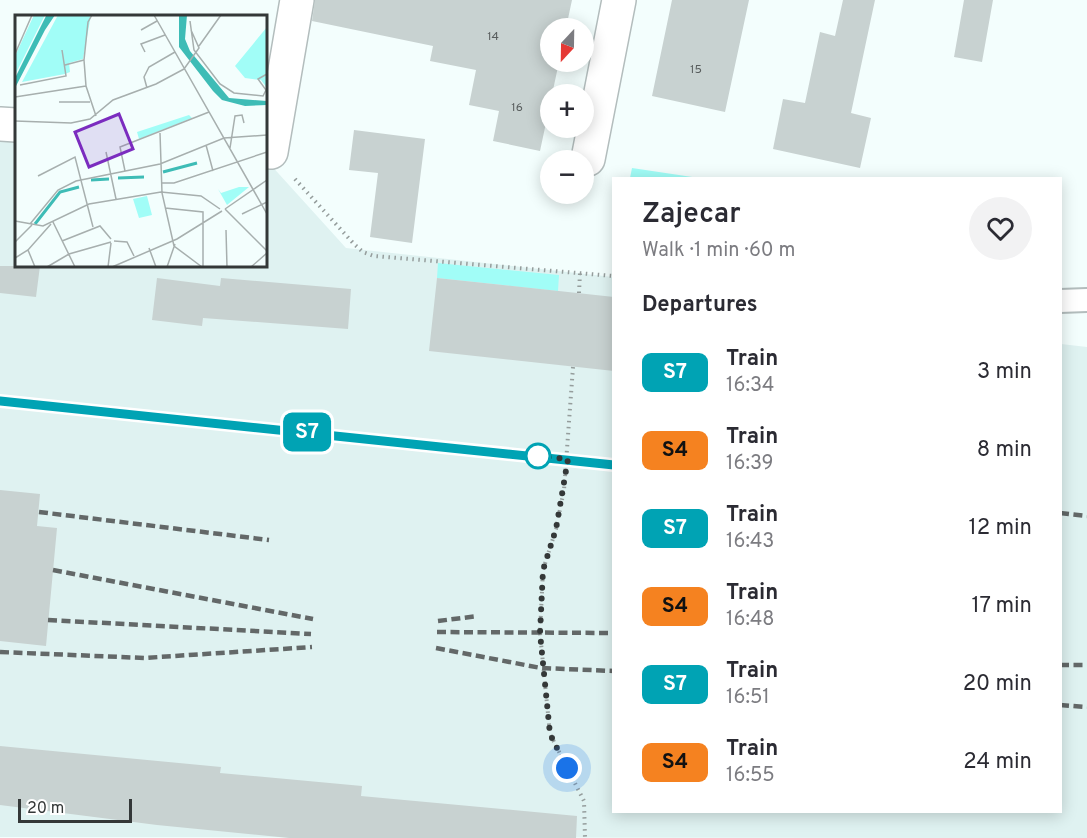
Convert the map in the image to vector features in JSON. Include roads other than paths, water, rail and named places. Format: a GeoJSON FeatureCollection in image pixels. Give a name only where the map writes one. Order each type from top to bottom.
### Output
{"type":"FeatureCollection","features":[{"type":"Feature","properties":{"kind":"street"},"geometry":{"type":"LineString","coordinates":[[268,152],[297,0]]}},
{"type":"Feature","properties":{"kind":"street"},"geometry":{"type":"LineString","coordinates":[[590,150],[619,0]]}},
{"type":"Feature","properties":{"kind":"street"},"geometry":{"type":"LineString","coordinates":[[0,124],[15,125]]}},
{"type":"Feature","properties":{"kind":"lane"},"geometry":{"type":"LineString","coordinates":[[1062,301],[1087,300]]}},
{"type":"Feature","properties":{"kind":"railway"},"geometry":{"type":"LineString","coordinates":[[0,401],[612,464]]}},
{"type":"Feature","properties":{"kind":"railway"},"geometry":{"type":"LineString","coordinates":[[39,512],[269,540]]}},
{"type":"Feature","properties":{"kind":"railway"},"geometry":{"type":"LineString","coordinates":[[1062,513],[1087,516]]}},
{"type":"Feature","properties":{"kind":"railway"},"geometry":{"type":"LineString","coordinates":[[53,570],[313,619]]}},
{"type":"Feature","properties":{"kind":"railway"},"geometry":{"type":"LineString","coordinates":[[438,621],[478,616]]}},
{"type":"Feature","properties":{"kind":"railway"},"geometry":{"type":"LineString","coordinates":[[48,620],[311,634]]}},
{"type":"Feature","properties":{"kind":"railway"},"geometry":{"type":"LineString","coordinates":[[437,632],[612,633]]}},
{"type":"Feature","properties":{"kind":"railway"},"geometry":{"type":"LineString","coordinates":[[0,652],[144,658],[312,647]]}},
{"type":"Feature","properties":{"kind":"railway"},"geometry":{"type":"LineString","coordinates":[[436,648],[541,668],[612,671]]}},
{"type":"Feature","properties":{"kind":"railway"},"geometry":{"type":"LineString","coordinates":[[1062,665],[1087,665]]}},
{"type":"Feature","properties":{"kind":"railway"},"geometry":{"type":"LineString","coordinates":[[1062,705],[1087,707]]}},
{"type":"Feature","properties":{"kind":"train","name":"S7"},"geometry":{"type":"LineString","coordinates":[[0,401],[612,465]]}}]}
